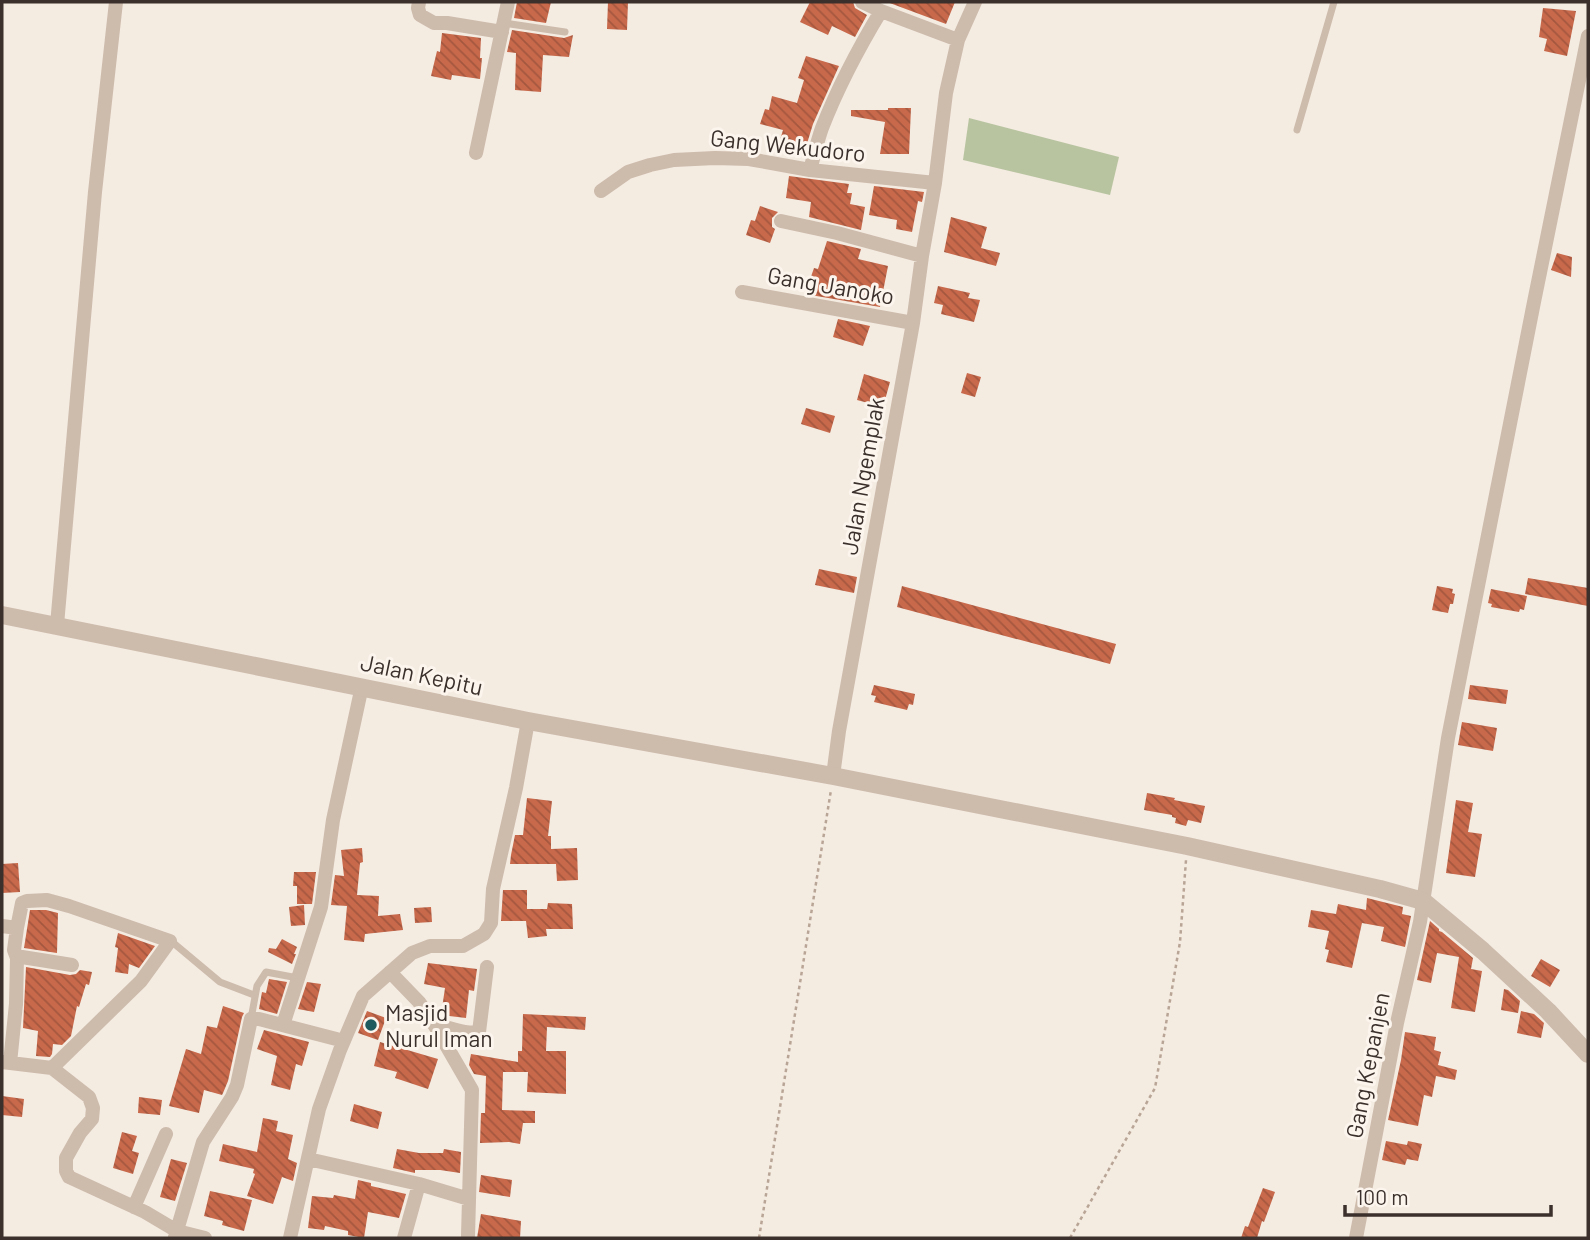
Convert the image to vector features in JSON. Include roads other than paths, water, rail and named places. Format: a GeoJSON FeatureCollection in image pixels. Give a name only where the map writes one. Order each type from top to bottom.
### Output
{"type":"FeatureCollection","features":[{"type":"Feature","properties":{"kind":"street"},"geometry":{"type":"LineString","coordinates":[[57,625],[95,192],[116,2]]}},
{"type":"Feature","properties":{"kind":"street"},"geometry":{"type":"LineString","coordinates":[[419,2],[420,15],[434,23],[503,28]]}},
{"type":"Feature","properties":{"kind":"street"},"geometry":{"type":"LineString","coordinates":[[476,153],[508,2]]}},
{"type":"Feature","properties":{"kind":"street"},"geometry":{"type":"LineString","coordinates":[[862,2],[958,40]]}},
{"type":"Feature","properties":{"kind":"street","name":"Jalan Ngemplak"},"geometry":{"type":"LineString","coordinates":[[833,776],[913,323],[946,93],[958,40],[975,2]]}},
{"type":"Feature","properties":{"kind":"street"},"geometry":{"type":"LineString","coordinates":[[810,170],[821,130],[842,82],[857,50],[881,11]]}},
{"type":"Feature","properties":{"kind":"street","name":"Gang Kepanjen"},"geometry":{"type":"LineString","coordinates":[[1356,1238],[1423,901],[1448,738],[1588,36]]}},
{"type":"Feature","properties":{"kind":"street","name":"Gang Wekudoro"},"geometry":{"type":"LineString","coordinates":[[601,191],[628,172],[650,165],[674,160],[715,158],[749,159],[810,170],[935,183]]}},
{"type":"Feature","properties":{"kind":"street"},"geometry":{"type":"LineString","coordinates":[[781,221],[922,256]]}},
{"type":"Feature","properties":{"kind":"street","name":"Gang Janoko"},"geometry":{"type":"LineString","coordinates":[[741,292],[913,323]]}},
{"type":"Feature","properties":{"kind":"street","name":"Jalan Kepitu"},"geometry":{"type":"LineString","coordinates":[[2,615],[528,721],[833,776],[1187,846],[1423,901]]}},
{"type":"Feature","properties":{"kind":"street"},"geometry":{"type":"LineString","coordinates":[[283,1026],[321,907],[333,820],[362,686]]}},
{"type":"Feature","properties":{"kind":"street"},"geometry":{"type":"LineString","coordinates":[[290,1238],[319,1109],[363,996],[412,953],[430,946],[463,946],[484,934],[491,923],[493,889],[528,721]]}},
{"type":"Feature","properties":{"kind":"street"},"geometry":{"type":"LineString","coordinates":[[52,1068],[141,981],[170,941],[69,905],[47,900],[22,903],[9,927],[17,958],[16,1004],[6,1062],[52,1068],[89,1097],[93,1108],[92,1119],[80,1133],[66,1158],[69,1177],[134,1207],[176,1235],[205,1238]]}},
{"type":"Feature","properties":{"kind":"street"},"geometry":{"type":"LineString","coordinates":[[1423,901],[1483,951],[1548,1011],[1588,1054]]}},
{"type":"Feature","properties":{"kind":"street"},"geometry":{"type":"LineString","coordinates":[[17,958],[72,965]]}},
{"type":"Feature","properties":{"kind":"street"},"geometry":{"type":"LineString","coordinates":[[435,1026],[478,1032],[488,967]]}},
{"type":"Feature","properties":{"kind":"street"},"geometry":{"type":"LineString","coordinates":[[390,972],[419,1002],[471,1090],[468,1236]]}},
{"type":"Feature","properties":{"kind":"street"},"geometry":{"type":"LineString","coordinates":[[176,1235],[204,1142],[237,1085],[251,1019],[344,1041]]}},
{"type":"Feature","properties":{"kind":"street"},"geometry":{"type":"LineString","coordinates":[[134,1207],[166,1134]]}},
{"type":"Feature","properties":{"kind":"street"},"geometry":{"type":"LineString","coordinates":[[308,1159],[419,1184],[469,1199]]}},
{"type":"Feature","properties":{"kind":"street"},"geometry":{"type":"LineString","coordinates":[[404,1238],[419,1184]]}},
{"type":"Feature","properties":{"kind":"lane"},"geometry":{"type":"LineString","coordinates":[[1297,130],[1334,2]]}},
{"type":"Feature","properties":{"kind":"lane"},"geometry":{"type":"LineString","coordinates":[[503,28],[565,32]]}},
{"type":"Feature","properties":{"kind":"lane"},"geometry":{"type":"LineString","coordinates":[[170,941],[220,982],[254,995]]}},
{"type":"Feature","properties":{"kind":"lane"},"geometry":{"type":"LineString","coordinates":[[251,1019],[254,995],[266,972],[299,978]]}},
{"type":"Feature","properties":{"kind":"place","name":"Masjid Nurul Iman"},"geometry":{"type":"Point","coordinates":[371,1025]}}]}
